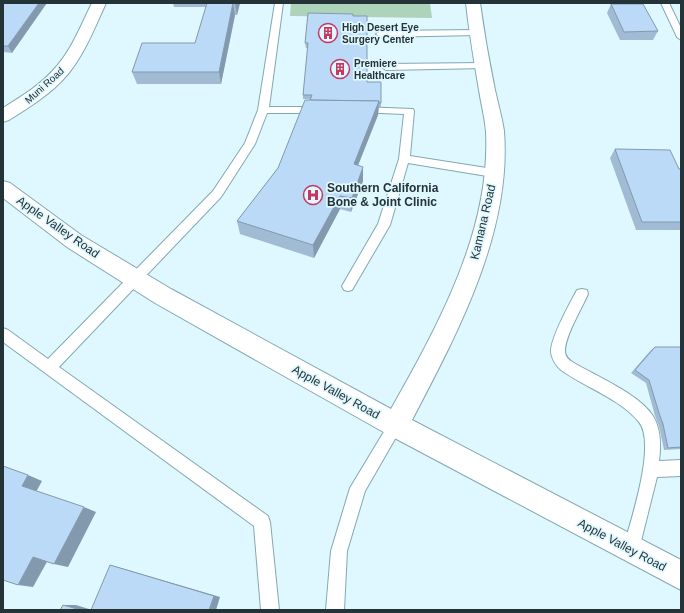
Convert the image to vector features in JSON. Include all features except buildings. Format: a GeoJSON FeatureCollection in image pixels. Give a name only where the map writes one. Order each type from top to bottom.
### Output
{"type":"FeatureCollection","features":[{"type":"Feature","properties":{"kind":"street","name":"Muni Road"},"geometry":{"type":"LineString","coordinates":[[3,116],[31,98],[62,71],[80,42],[99,3]]}},
{"type":"Feature","properties":{"kind":"street","name":"Kamana Road"},"geometry":{"type":"LineString","coordinates":[[396,425],[428,366],[473,269],[492,191],[495,136],[476,33],[473,3]]}},
{"type":"Feature","properties":{"kind":"street","name":"Apple Valley Road"},"geometry":{"type":"LineString","coordinates":[[3,188],[74,241],[162,296],[396,425],[681,576]]}},
{"type":"Feature","properties":{"kind":"lane"},"geometry":{"type":"LineString","coordinates":[[49,368],[217,194],[250,144],[264,110],[279,3]]}},
{"type":"Feature","properties":{"kind":"lane"},"geometry":{"type":"LineString","coordinates":[[665,3],[677,22],[681,37]]}},
{"type":"Feature","properties":{"kind":"lane"},"geometry":{"type":"LineString","coordinates":[[380,34],[476,33]]}},
{"type":"Feature","properties":{"kind":"lane"},"geometry":{"type":"LineString","coordinates":[[386,66],[483,66]]}},
{"type":"Feature","properties":{"kind":"lane"},"geometry":{"type":"LineString","coordinates":[[264,110],[325,110]]}},
{"type":"Feature","properties":{"kind":"lane"},"geometry":{"type":"LineString","coordinates":[[348,110],[409,111],[404,159],[384,225],[348,286]]}},
{"type":"Feature","properties":{"kind":"lane"},"geometry":{"type":"LineString","coordinates":[[404,159],[493,173]]}},
{"type":"Feature","properties":{"kind":"lane"},"geometry":{"type":"LineString","coordinates":[[582,294],[568,323],[558,350],[561,361],[631,405],[648,422],[653,444],[652,469],[631,549]]}},
{"type":"Feature","properties":{"kind":"lane"},"geometry":{"type":"LineString","coordinates":[[3,334],[262,522],[270,610]]}},
{"type":"Feature","properties":{"kind":"lane"},"geometry":{"type":"LineString","coordinates":[[335,610],[339,551],[358,488],[396,425]]}},
{"type":"Feature","properties":{"kind":"lane"},"geometry":{"type":"LineString","coordinates":[[652,469],[681,468]]}},
{"type":"Feature","properties":{"kind":"green space"},"geometry":{"type":"Polygon","coordinates":[[[291,3],[430,3],[432,18],[290,16],[291,3]]]}},
{"type":"Feature","properties":{"kind":"place","name":"High Desert Eye Surgery Center"},"geometry":{"type":"Point","coordinates":[328,33]}},
{"type":"Feature","properties":{"kind":"place","name":"Premiere Healthcare"},"geometry":{"type":"Point","coordinates":[340,69]}},
{"type":"Feature","properties":{"kind":"place","name":"Southern California Bone & Joint Clinic"},"geometry":{"type":"Point","coordinates":[313,195]}}]}
